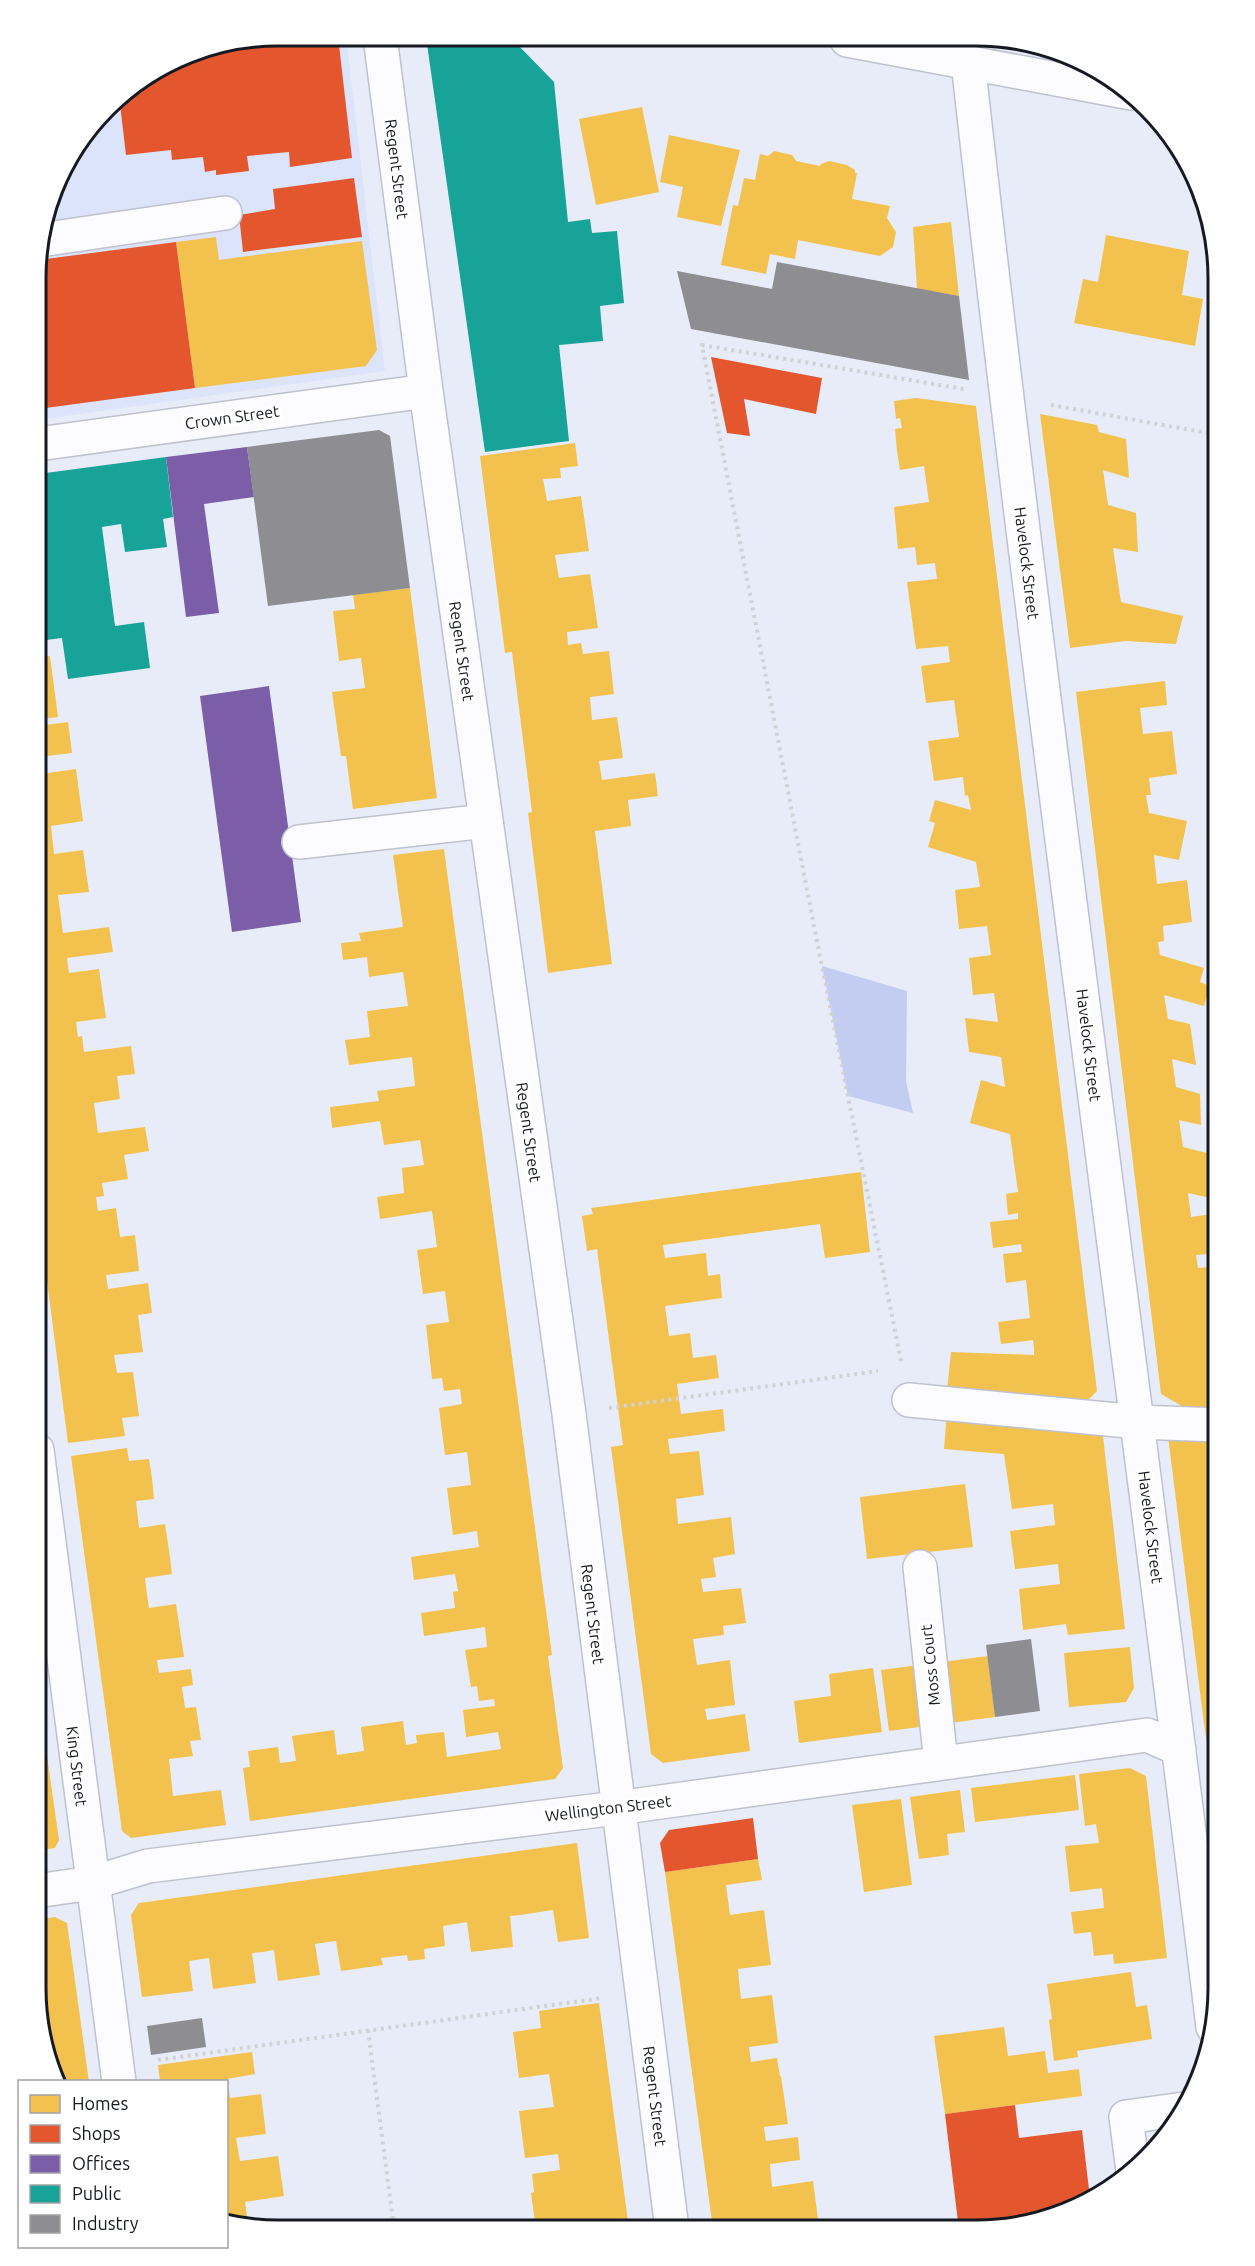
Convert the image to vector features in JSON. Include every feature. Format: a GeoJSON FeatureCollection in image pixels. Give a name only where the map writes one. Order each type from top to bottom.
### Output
{"type":"FeatureCollection","features":[{"type":"Feature","properties":{"kind":"street","name":"Regent Street"},"geometry":{"type":"LineString","coordinates":[[381,46],[426,391],[568,1414],[671,2220]]}},
{"type":"Feature","properties":{"kind":"street"},"geometry":{"type":"LineString","coordinates":[[927,47],[968,62],[1109,89]]}},
{"type":"Feature","properties":{"kind":"street","name":"Havelock Street"},"geometry":{"type":"LineString","coordinates":[[968,62],[1005,396],[1138,1422],[1208,1986]]}},
{"type":"Feature","properties":{"kind":"street"},"geometry":{"type":"LineString","coordinates":[[50,239],[225,213]]}},
{"type":"Feature","properties":{"kind":"street","name":"Crown Street"},"geometry":{"type":"LineString","coordinates":[[46,443],[426,391]]}},
{"type":"Feature","properties":{"kind":"street"},"geometry":{"type":"LineString","coordinates":[[299,842],[486,821]]}},
{"type":"Feature","properties":{"kind":"street"},"geometry":{"type":"LineString","coordinates":[[909,1400],[1138,1422],[1208,1425]]}},
{"type":"Feature","properties":{"kind":"street","name":"King Street"},"geometry":{"type":"LineString","coordinates":[[46,1521],[118,2074]]}},
{"type":"Feature","properties":{"kind":"street","name":"Moss Court"},"geometry":{"type":"LineString","coordinates":[[920,1567],[941,1763]]}},
{"type":"Feature","properties":{"kind":"street","name":"Wellington Street"},"geometry":{"type":"LineString","coordinates":[[46,1890],[92,1883],[148,1866],[617,1808],[1147,1735],[1179,1749]]}},
{"type":"Feature","properties":{"kind":"street"},"geometry":{"type":"LineString","coordinates":[[1132,2159],[1126,2117],[1172,2111]]}},
{"type":"Feature","properties":{"kind":"path"},"geometry":{"type":"LineString","coordinates":[[903,1368],[813,921],[702,345],[1208,433]]}},
{"type":"Feature","properties":{"kind":"path"},"geometry":{"type":"LineString","coordinates":[[568,1414],[880,1371]]}},
{"type":"Feature","properties":{"kind":"path"},"geometry":{"type":"LineString","coordinates":[[118,2074],[368,2030],[641,1992]]}},
{"type":"Feature","properties":{"kind":"path"},"geometry":{"type":"LineString","coordinates":[[368,2030],[393,2220]]}},
{"type":"Feature","properties":{"kind":"shaded area"},"geometry":{"type":"Polygon","coordinates":[[[279,46],[347,46],[385,371],[46,419],[48,249],[54,219],[70,176],[104,126],[126,104],[150,86],[176,70],[219,54],[249,48],[279,46]]]}},
{"type":"Feature","properties":{"kind":"shaded area"},"geometry":{"type":"Polygon","coordinates":[[[822,966],[907,991],[906,1081],[913,1113],[848,1096],[822,966]]]}},
{"type":"Feature","properties":{"kind":"building: Homes"},"geometry":{"type":"Polygon","coordinates":[[[642,107],[659,192],[596,205],[579,119],[642,107]]]}},
{"type":"Feature","properties":{"kind":"building: Homes"},"geometry":{"type":"Polygon","coordinates":[[[669,135],[740,150],[721,226],[677,217],[683,187],[660,182],[669,135]]]}},
{"type":"Feature","properties":{"kind":"building: Homes"},"geometry":{"type":"Polygon","coordinates":[[[774,151],[792,155],[796,161],[820,166],[829,161],[847,165],[855,170],[857,173],[852,199],[890,206],[887,218],[896,232],[893,247],[880,256],[798,240],[795,259],[770,254],[766,274],[721,265],[733,205],[738,206],[744,178],[755,180],[760,154],[768,156],[774,151]]]}},
{"type":"Feature","properties":{"kind":"building: Homes"},"geometry":{"type":"Polygon","coordinates":[[[951,222],[959,296],[917,289],[913,227],[951,222]]]}},
{"type":"Feature","properties":{"kind":"building: Homes"},"geometry":{"type":"Polygon","coordinates":[[[1106,235],[1189,251],[1182,295],[1203,299],[1195,346],[1074,323],[1083,279],[1098,282],[1106,235]]]}},
{"type":"Feature","properties":{"kind":"building: Homes"},"geometry":{"type":"Polygon","coordinates":[[[216,237],[219,260],[362,241],[377,350],[366,366],[195,388],[176,242],[216,237]]]}},
{"type":"Feature","properties":{"kind":"building: Homes"},"geometry":{"type":"Polygon","coordinates":[[[916,398],[976,406],[1097,1391],[1084,1404],[947,1391],[951,1352],[1034,1355],[1034,1348],[1033,1340],[1001,1344],[998,1322],[1030,1318],[1026,1280],[1006,1283],[1003,1254],[1022,1252],[1021,1244],[993,1248],[990,1222],[1018,1219],[1018,1213],[1008,1215],[1006,1194],[1018,1192],[1010,1134],[970,1123],[981,1080],[1005,1087],[1001,1057],[969,1052],[965,1018],[998,1022],[994,993],[973,995],[969,958],[991,955],[987,926],[959,929],[955,890],[980,887],[976,862],[928,847],[935,823],[929,821],[935,800],[971,810],[968,795],[965,796],[963,777],[934,781],[928,741],[959,737],[954,700],[926,703],[921,666],[950,662],[948,646],[916,649],[907,582],[937,579],[935,563],[917,565],[915,547],[898,549],[894,507],[929,502],[924,466],[900,470],[897,451],[895,429],[902,428],[900,418],[896,419],[894,401],[916,398]]]}},
{"type":"Feature","properties":{"kind":"building: Homes"},"geometry":{"type":"Polygon","coordinates":[[[1040,414],[1097,425],[1099,432],[1126,439],[1129,478],[1103,470],[1108,505],[1136,513],[1138,552],[1113,548],[1121,602],[1183,616],[1176,644],[1125,641],[1070,648],[1040,414]]]}},
{"type":"Feature","properties":{"kind":"building: Homes"},"geometry":{"type":"Polygon","coordinates":[[[575,443],[578,466],[560,468],[561,478],[543,479],[547,501],[581,496],[589,551],[555,555],[559,578],[590,574],[598,628],[567,632],[568,645],[581,643],[583,654],[609,651],[614,694],[590,697],[592,720],[617,717],[623,758],[599,761],[602,780],[655,773],[658,796],[628,800],[631,826],[595,831],[612,964],[548,973],[528,813],[532,812],[512,652],[505,653],[480,456],[575,443]]]}},
{"type":"Feature","properties":{"kind":"building: Homes"},"geometry":{"type":"Polygon","coordinates":[[[410,588],[437,798],[353,809],[346,756],[341,756],[332,692],[365,688],[361,658],[339,661],[333,611],[355,609],[353,595],[410,588]]]}},
{"type":"Feature","properties":{"kind":"building: Homes"},"geometry":{"type":"Polygon","coordinates":[[[50,656],[58,717],[46,719],[46,657],[50,656]]]}},
{"type":"Feature","properties":{"kind":"building: Homes"},"geometry":{"type":"Polygon","coordinates":[[[1165,681],[1167,705],[1140,708],[1143,734],[1172,731],[1177,774],[1149,778],[1151,795],[1146,795],[1149,813],[1187,821],[1179,860],[1154,855],[1157,884],[1187,880],[1192,922],[1163,926],[1164,941],[1158,942],[1160,955],[1204,968],[1200,982],[1208,985],[1204,1006],[1164,995],[1168,1019],[1190,1024],[1196,1065],[1172,1059],[1176,1087],[1200,1094],[1201,1125],[1179,1120],[1183,1147],[1208,1153],[1208,1198],[1188,1193],[1191,1217],[1208,1214],[1208,1254],[1196,1255],[1198,1268],[1208,1267],[1208,1408],[1182,1406],[1161,1394],[1076,692],[1165,681]]]}},
{"type":"Feature","properties":{"kind":"building: Homes"},"geometry":{"type":"Polygon","coordinates":[[[68,722],[72,753],[46,756],[46,725],[68,722]]]}},
{"type":"Feature","properties":{"kind":"building: Homes"},"geometry":{"type":"Polygon","coordinates":[[[76,769],[83,821],[51,826],[54,854],[83,850],[89,892],[58,895],[63,933],[109,927],[113,952],[67,958],[69,973],[99,969],[106,1018],[76,1022],[78,1037],[82,1036],[84,1052],[131,1046],[135,1074],[117,1076],[120,1099],[94,1103],[98,1133],[145,1127],[149,1151],[124,1155],[128,1179],[102,1183],[104,1196],[96,1197],[98,1211],[116,1208],[120,1237],[135,1235],[139,1271],[106,1275],[108,1289],[148,1283],[152,1313],[138,1315],[143,1352],[114,1355],[117,1373],[133,1372],[139,1416],[122,1418],[125,1436],[68,1443],[46,1273],[46,773],[76,769]]]}},
{"type":"Feature","properties":{"kind":"building: Homes"},"geometry":{"type":"Polygon","coordinates":[[[444,849],[552,1655],[548,1656],[563,1768],[555,1779],[250,1821],[243,1768],[250,1767],[248,1751],[278,1747],[280,1763],[296,1761],[292,1736],[334,1730],[337,1755],[364,1751],[361,1727],[403,1721],[406,1745],[417,1743],[416,1735],[444,1732],[447,1757],[501,1749],[498,1732],[466,1737],[463,1710],[495,1706],[494,1699],[479,1701],[477,1686],[471,1687],[465,1650],[487,1647],[485,1627],[424,1636],[421,1613],[455,1608],[453,1592],[458,1591],[455,1574],[414,1580],[411,1557],[479,1547],[477,1531],[453,1535],[447,1488],[471,1485],[467,1452],[445,1455],[439,1408],[462,1404],[460,1389],[444,1391],[442,1378],[432,1379],[426,1325],[449,1322],[445,1291],[423,1294],[417,1250],[437,1247],[432,1211],[380,1219],[377,1197],[404,1193],[402,1168],[424,1165],[420,1140],[384,1145],[380,1121],[332,1128],[330,1107],[379,1101],[377,1091],[415,1086],[412,1057],[349,1065],[345,1040],[370,1037],[367,1011],[408,1006],[403,972],[369,977],[367,957],[343,960],[341,943],[361,941],[359,933],[403,927],[393,855],[444,849]]]}},
{"type":"Feature","properties":{"kind":"building: Homes"},"geometry":{"type":"Polygon","coordinates":[[[861,1172],[870,1252],[825,1258],[820,1224],[663,1245],[665,1258],[706,1253],[708,1276],[720,1274],[722,1298],[665,1306],[669,1336],[690,1333],[693,1358],[716,1355],[719,1378],[677,1384],[681,1414],[723,1409],[725,1431],[668,1439],[670,1454],[699,1451],[704,1495],[676,1499],[678,1524],[731,1517],[735,1554],[713,1558],[716,1577],[701,1579],[703,1592],[741,1588],[746,1623],[723,1626],[724,1635],[693,1639],[697,1665],[730,1660],[735,1705],[705,1709],[707,1720],[745,1714],[750,1751],[663,1763],[651,1754],[611,1447],[623,1445],[597,1249],[587,1251],[582,1216],[593,1214],[591,1208],[861,1172]]]}},
{"type":"Feature","properties":{"kind":"building: Homes"},"geometry":{"type":"Polygon","coordinates":[[[947,1412],[1093,1427],[1103,1436],[1125,1629],[1068,1635],[1066,1624],[1023,1630],[1019,1589],[1060,1584],[1058,1564],[1015,1569],[1010,1531],[1055,1525],[1053,1504],[1012,1509],[1004,1454],[944,1449],[947,1412]]]}},
{"type":"Feature","properties":{"kind":"building: Homes"},"geometry":{"type":"Polygon","coordinates":[[[1168,1436],[1208,1438],[1208,1750],[1168,1436]]]}},
{"type":"Feature","properties":{"kind":"building: Homes"},"geometry":{"type":"Polygon","coordinates":[[[127,1448],[129,1461],[149,1459],[152,1478],[154,1499],[136,1501],[139,1528],[165,1524],[169,1550],[172,1574],[145,1578],[147,1595],[149,1608],[176,1604],[184,1657],[157,1660],[159,1673],[191,1669],[193,1685],[182,1687],[185,1708],[196,1707],[201,1740],[190,1741],[193,1756],[169,1759],[173,1796],[221,1790],[226,1825],[131,1838],[122,1831],[71,1456],[127,1448]]]}},
{"type":"Feature","properties":{"kind":"building: Homes"},"geometry":{"type":"Polygon","coordinates":[[[965,1484],[973,1547],[867,1559],[860,1497],[965,1484]]]}},
{"type":"Feature","properties":{"kind":"building: Homes"},"geometry":{"type":"Polygon","coordinates":[[[1130,1647],[1134,1688],[1126,1702],[1069,1707],[1064,1653],[1130,1647]]]}},
{"type":"Feature","properties":{"kind":"building: Homes"},"geometry":{"type":"Polygon","coordinates":[[[988,1656],[995,1717],[889,1731],[881,1670],[988,1656]]]}},
{"type":"Feature","properties":{"kind":"building: Homes"},"geometry":{"type":"Polygon","coordinates":[[[873,1668],[882,1732],[799,1743],[794,1701],[831,1696],[829,1674],[873,1668]]]}},
{"type":"Feature","properties":{"kind":"building: Homes"},"geometry":{"type":"Polygon","coordinates":[[[46,1749],[59,1840],[55,1848],[46,1849],[46,1749]]]}},
{"type":"Feature","properties":{"kind":"building: Homes"},"geometry":{"type":"Polygon","coordinates":[[[1130,1768],[1146,1776],[1167,1958],[1114,1964],[1113,1954],[1094,1956],[1091,1932],[1074,1934],[1071,1912],[1104,1908],[1102,1888],[1070,1892],[1065,1846],[1099,1843],[1096,1824],[1085,1826],[1079,1774],[1130,1768]]]}},
{"type":"Feature","properties":{"kind":"building: Homes"},"geometry":{"type":"Polygon","coordinates":[[[1075,1775],[1079,1810],[975,1822],[971,1788],[1075,1775]]]}},
{"type":"Feature","properties":{"kind":"building: Homes"},"geometry":{"type":"Polygon","coordinates":[[[960,1790],[965,1832],[947,1834],[949,1855],[919,1859],[910,1797],[960,1790]]]}},
{"type":"Feature","properties":{"kind":"building: Homes"},"geometry":{"type":"Polygon","coordinates":[[[901,1799],[912,1885],[864,1892],[852,1805],[901,1799]]]}},
{"type":"Feature","properties":{"kind":"building: Homes"},"geometry":{"type":"Polygon","coordinates":[[[577,1843],[589,1938],[558,1942],[553,1910],[510,1916],[513,1947],[471,1952],[467,1922],[443,1926],[445,1946],[424,1949],[425,1959],[408,1961],[407,1955],[381,1958],[383,1965],[341,1971],[336,1941],[328,1942],[315,1944],[320,1975],[278,1981],[274,1950],[252,1953],[256,1983],[213,1989],[209,1958],[189,1961],[193,1991],[142,1997],[131,1915],[139,1903],[577,1843]]]}},
{"type":"Feature","properties":{"kind":"building: Homes"},"geometry":{"type":"Polygon","coordinates":[[[758,1859],[762,1880],[726,1885],[730,1915],[764,1910],[771,1965],[738,1969],[739,1981],[741,1999],[772,1995],[778,2043],[749,2047],[751,2062],[777,2058],[781,2076],[788,2124],[764,2127],[766,2141],[798,2137],[800,2160],[770,2164],[772,2187],[813,2181],[818,2219],[712,2220],[665,1872],[758,1859]]]}},
{"type":"Feature","properties":{"kind":"building: Homes"},"geometry":{"type":"Polygon","coordinates":[[[55,1917],[67,1923],[89,2080],[66,2080],[54,2047],[48,2017],[46,1987],[46,1918],[55,1917]]]}},
{"type":"Feature","properties":{"kind":"building: Homes"},"geometry":{"type":"Polygon","coordinates":[[[1131,1972],[1136,2007],[1147,2005],[1152,2039],[1077,2051],[1078,2057],[1054,2061],[1049,2020],[1052,2019],[1047,1984],[1131,1972]]]}},
{"type":"Feature","properties":{"kind":"building: Homes"},"geometry":{"type":"Polygon","coordinates":[[[599,2003],[628,2220],[535,2220],[531,2193],[534,2192],[532,2174],[560,2170],[558,2154],[525,2158],[519,2111],[554,2107],[549,2074],[519,2078],[513,2032],[541,2028],[539,2011],[599,2003]]]}},
{"type":"Feature","properties":{"kind":"building: Homes"},"geometry":{"type":"Polygon","coordinates":[[[1004,2027],[1008,2056],[1045,2051],[1048,2073],[1079,2069],[1082,2096],[945,2114],[934,2036],[1004,2027]]]}},
{"type":"Feature","properties":{"kind":"building: Homes"},"geometry":{"type":"Polygon","coordinates":[[[252,2052],[255,2074],[227,2080],[160,2080],[158,2065],[252,2052]]]}},
{"type":"Feature","properties":{"kind":"building: Homes"},"geometry":{"type":"Polygon","coordinates":[[[228,2085],[230,2098],[261,2094],[266,2134],[236,2138],[240,2161],[278,2156],[284,2196],[245,2202],[247,2218],[228,2214],[228,2085]]]}},
{"type":"Feature","properties":{"kind":"building: Shops"},"geometry":{"type":"Polygon","coordinates":[[[339,46],[352,158],[290,167],[289,152],[247,156],[249,171],[216,175],[216,170],[205,172],[203,157],[172,160],[171,150],[126,155],[121,109],[137,95],[176,70],[219,54],[249,48],[339,46]]]}},
{"type":"Feature","properties":{"kind":"building: Shops"},"geometry":{"type":"Polygon","coordinates":[[[354,178],[362,237],[243,252],[239,215],[275,209],[273,189],[354,178]]]}},
{"type":"Feature","properties":{"kind":"building: Shops"},"geometry":{"type":"Polygon","coordinates":[[[176,242],[195,388],[46,408],[47,259],[176,242]]]}},
{"type":"Feature","properties":{"kind":"building: Shops"},"geometry":{"type":"Polygon","coordinates":[[[711,357],[822,378],[816,414],[744,399],[750,436],[727,433],[711,357]]]}},
{"type":"Feature","properties":{"kind":"building: Shops"},"geometry":{"type":"Polygon","coordinates":[[[753,1818],[758,1859],[665,1872],[660,1843],[669,1830],[753,1818]]]}},
{"type":"Feature","properties":{"kind":"building: Shops"},"geometry":{"type":"Polygon","coordinates":[[[1015,2105],[1019,2138],[1082,2130],[1089,2190],[1065,2202],[1036,2212],[1006,2218],[958,2220],[945,2114],[1015,2105]]]}},
{"type":"Feature","properties":{"kind":"building: Offices"},"geometry":{"type":"Polygon","coordinates":[[[247,447],[254,497],[204,504],[219,613],[186,617],[166,457],[247,447]]]}},
{"type":"Feature","properties":{"kind":"building: Offices"},"geometry":{"type":"Polygon","coordinates":[[[269,686],[301,922],[232,932],[200,696],[269,686]]]}},
{"type":"Feature","properties":{"kind":"building: Public"},"geometry":{"type":"Polygon","coordinates":[[[427,46],[519,46],[554,82],[568,222],[590,219],[592,233],[617,231],[624,303],[600,306],[603,341],[559,345],[569,441],[485,452],[427,46]]]}},
{"type":"Feature","properties":{"kind":"building: Public"},"geometry":{"type":"Polygon","coordinates":[[[166,457],[173,517],[163,519],[167,547],[125,552],[121,524],[102,527],[115,626],[144,622],[150,668],[68,679],[62,638],[46,640],[46,473],[166,457]]]}},
{"type":"Feature","properties":{"kind":"building: Industry"},"geometry":{"type":"Polygon","coordinates":[[[777,262],[959,296],[969,380],[691,329],[677,271],[772,289],[777,262]]]}},
{"type":"Feature","properties":{"kind":"building: Industry"},"geometry":{"type":"Polygon","coordinates":[[[379,430],[390,436],[410,588],[268,606],[247,447],[379,430]]]}},
{"type":"Feature","properties":{"kind":"building: Industry"},"geometry":{"type":"Polygon","coordinates":[[[1031,1639],[1040,1711],[995,1717],[986,1645],[1031,1639]]]}},
{"type":"Feature","properties":{"kind":"building: Industry"},"geometry":{"type":"Polygon","coordinates":[[[202,2018],[206,2047],[151,2055],[147,2026],[202,2018]]]}}]}
